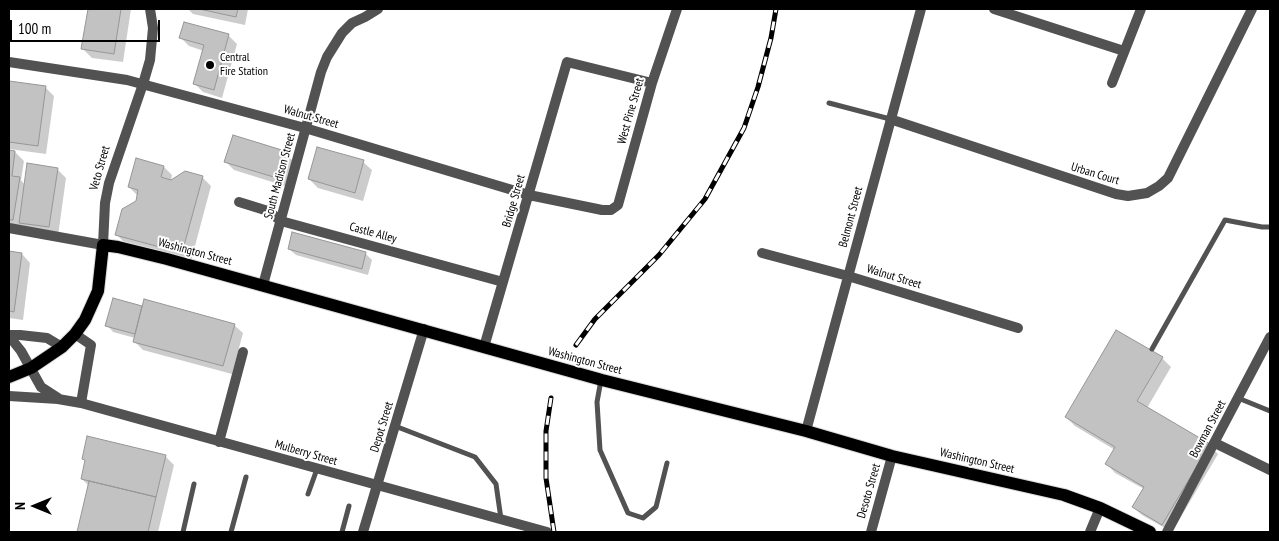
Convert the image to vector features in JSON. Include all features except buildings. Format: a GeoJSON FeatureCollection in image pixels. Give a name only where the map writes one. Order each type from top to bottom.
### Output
{"type":"FeatureCollection","features":[{"type":"Feature","properties":{"kind":"main road","name":"Washington Street"},"geometry":{"type":"LineString","coordinates":[[103,245],[167,259],[602,380],[806,431],[892,456],[1064,495],[1100,508],[1150,532]]}},
{"type":"Feature","properties":{"kind":"main road","name":"Veto Street"},"geometry":{"type":"LineString","coordinates":[[9,377],[31,368],[62,346],[75,334],[85,320],[98,291],[103,245]]}},
{"type":"Feature","properties":{"kind":"street","name":"Veto Street"},"geometry":{"type":"LineString","coordinates":[[103,245],[105,203],[109,183],[143,84],[152,45],[153,28],[150,9]]}},
{"type":"Feature","properties":{"kind":"street","name":"South Madison Street"},"geometry":{"type":"LineString","coordinates":[[263,285],[321,72],[335,42],[352,23],[365,18],[378,9]]}},
{"type":"Feature","properties":{"kind":"street","name":"West Pine Street"},"geometry":{"type":"LineString","coordinates":[[602,210],[611,210],[618,205],[652,83],[677,9]]}},
{"type":"Feature","properties":{"kind":"street","name":"Belmont Street"},"geometry":{"type":"LineString","coordinates":[[806,431],[921,9]]}},
{"type":"Feature","properties":{"kind":"street"},"geometry":{"type":"LineString","coordinates":[[994,9],[1124,51]]}},
{"type":"Feature","properties":{"kind":"street"},"geometry":{"type":"LineString","coordinates":[[1112,83],[1141,9]]}},
{"type":"Feature","properties":{"kind":"street","name":"Urban Court"},"geometry":{"type":"LineString","coordinates":[[890,120],[1116,194],[1128,196],[1147,192],[1159,186],[1168,178],[1252,9]]}},
{"type":"Feature","properties":{"kind":"street","name":"Walnut Street"},"geometry":{"type":"LineString","coordinates":[[9,62],[128,80],[305,128],[529,195],[602,210]]}},
{"type":"Feature","properties":{"kind":"street","name":"Bridge Street"},"geometry":{"type":"LineString","coordinates":[[484,346],[568,62],[652,83]]}},
{"type":"Feature","properties":{"kind":"street","name":"Castle Alley"},"geometry":{"type":"LineString","coordinates":[[239,202],[268,211],[281,221],[504,282]]}},
{"type":"Feature","properties":{"kind":"street","name":"Washington Street"},"geometry":{"type":"LineString","coordinates":[[9,228],[103,245]]}},
{"type":"Feature","properties":{"kind":"street","name":"Walnut Street"},"geometry":{"type":"LineString","coordinates":[[762,253],[848,276],[1018,328]]}},
{"type":"Feature","properties":{"kind":"street","name":"Depot Street"},"geometry":{"type":"LineString","coordinates":[[363,532],[424,329]]}},
{"type":"Feature","properties":{"kind":"street"},"geometry":{"type":"LineString","coordinates":[[9,336],[20,334],[47,338],[62,346]]}},
{"type":"Feature","properties":{"kind":"street"},"geometry":{"type":"LineString","coordinates":[[75,334],[91,344],[81,403]]}},
{"type":"Feature","properties":{"kind":"street","name":"Mulberry Street"},"geometry":{"type":"LineString","coordinates":[[9,336],[15,341],[41,387],[58,399]]}},
{"type":"Feature","properties":{"kind":"street","name":"Bowman Street"},"geometry":{"type":"LineString","coordinates":[[1167,532],[1270,337]]}},
{"type":"Feature","properties":{"kind":"street"},"geometry":{"type":"LineString","coordinates":[[219,442],[243,352]]}},
{"type":"Feature","properties":{"kind":"street","name":"Mulberry Street"},"geometry":{"type":"LineString","coordinates":[[9,396],[58,399],[81,403],[547,532]]}},
{"type":"Feature","properties":{"kind":"street"},"geometry":{"type":"LineString","coordinates":[[1215,443],[1270,470]]}},
{"type":"Feature","properties":{"kind":"street","name":"Desoto Street"},"geometry":{"type":"LineString","coordinates":[[870,532],[892,456]]}},
{"type":"Feature","properties":{"kind":"street"},"geometry":{"type":"LineString","coordinates":[[1090,532],[1100,508]]}},
{"type":"Feature","properties":{"kind":"lane"},"geometry":{"type":"LineString","coordinates":[[829,103],[890,120]]}},
{"type":"Feature","properties":{"kind":"lane"},"geometry":{"type":"LineString","coordinates":[[1152,349],[1225,220],[1262,227],[1270,226]]}},
{"type":"Feature","properties":{"kind":"lane"},"geometry":{"type":"LineString","coordinates":[[602,380],[596,402],[600,450],[628,514],[643,518],[656,506],[666,464]]}},
{"type":"Feature","properties":{"kind":"lane"},"geometry":{"type":"LineString","coordinates":[[1238,398],[1270,411]]}},
{"type":"Feature","properties":{"kind":"lane"},"geometry":{"type":"LineString","coordinates":[[395,426],[475,457],[496,484],[501,519]]}},
{"type":"Feature","properties":{"kind":"lane"},"geometry":{"type":"LineString","coordinates":[[308,494],[317,469]]}},
{"type":"Feature","properties":{"kind":"lane"},"geometry":{"type":"LineString","coordinates":[[230,532],[246,477]]}},
{"type":"Feature","properties":{"kind":"lane"},"geometry":{"type":"LineString","coordinates":[[183,532],[194,484]]}},
{"type":"Feature","properties":{"kind":"lane"},"geometry":{"type":"LineString","coordinates":[[342,532],[349,506]]}},
{"type":"Feature","properties":{"kind":"railway"},"geometry":{"type":"LineString","coordinates":[[576,345],[595,319],[659,255],[705,199],[744,128],[758,87],[771,38],[776,9]]}},
{"type":"Feature","properties":{"kind":"railway"},"geometry":{"type":"LineString","coordinates":[[551,398],[546,431],[546,478],[554,532]]}},
{"type":"Feature","properties":{"kind":"place","name":"Central Fire Station"},"geometry":{"type":"Point","coordinates":[210,65]}}]}
